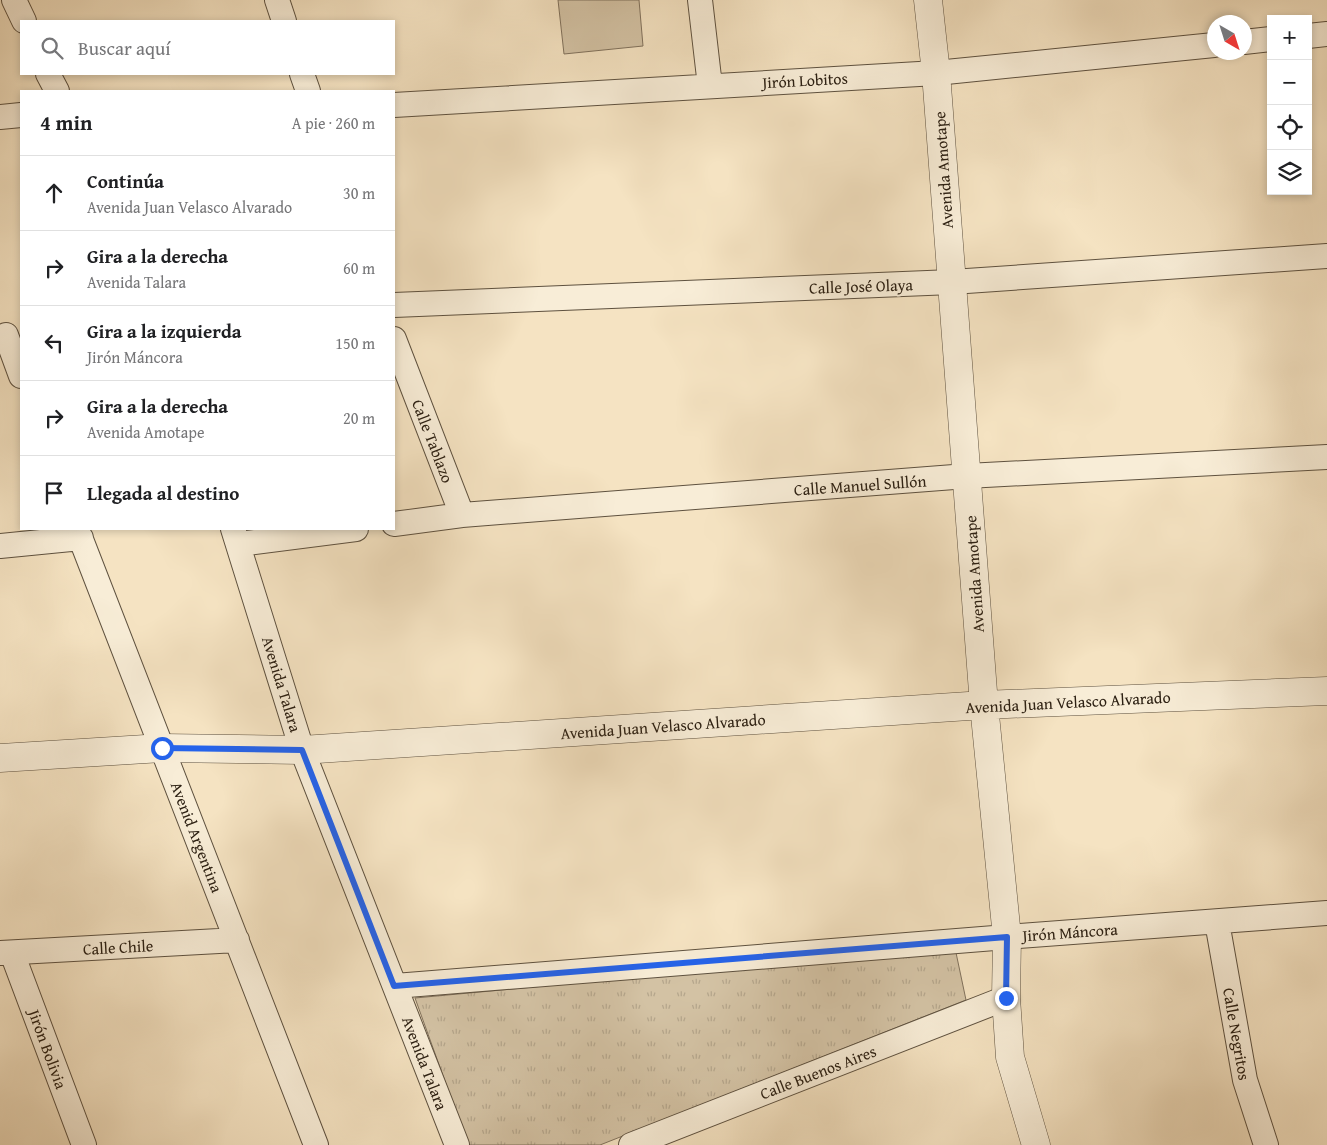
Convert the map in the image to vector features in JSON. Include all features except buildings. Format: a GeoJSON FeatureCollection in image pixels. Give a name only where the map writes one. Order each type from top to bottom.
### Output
{"type":"FeatureCollection","features":[{"type":"Feature","properties":{"kind":"street"},"geometry":{"type":"LineString","coordinates":[[14,0],[24,20]]}},
{"type":"Feature","properties":{"kind":"street"},"geometry":{"type":"LineString","coordinates":[[277,0],[284,20]]}},
{"type":"Feature","properties":{"kind":"street"},"geometry":{"type":"LineString","coordinates":[[700,0],[710,86]]}},
{"type":"Feature","properties":{"kind":"street","name":"Avenida Amotape"},"geometry":{"type":"LineString","coordinates":[[928,0],[936,73],[984,705],[1007,937],[1006,998],[1010,1057],[1036,1145]]}},
{"type":"Feature","properties":{"kind":"street"},"geometry":{"type":"LineString","coordinates":[[1312,36],[1327,34]]}},
{"type":"Feature","properties":{"kind":"street"},"geometry":{"type":"LineString","coordinates":[[1252,41],[1267,39]]}},
{"type":"Feature","properties":{"kind":"street","name":"Jirón Lobitos"},"geometry":{"type":"LineString","coordinates":[[395,105],[936,73],[1207,46]]}},
{"type":"Feature","properties":{"kind":"street"},"geometry":{"type":"LineString","coordinates":[[48,75],[56,90]]}},
{"type":"Feature","properties":{"kind":"street"},"geometry":{"type":"LineString","coordinates":[[302,75],[308,90]]}},
{"type":"Feature","properties":{"kind":"street"},"geometry":{"type":"LineString","coordinates":[[0,117],[20,115]]}},
{"type":"Feature","properties":{"kind":"street","name":"Calle José Olaya"},"geometry":{"type":"LineString","coordinates":[[395,305],[952,282],[1327,256]]}},
{"type":"Feature","properties":{"kind":"street"},"geometry":{"type":"LineString","coordinates":[[9,335],[20,373]]}},
{"type":"Feature","properties":{"kind":"street","name":"Calle Tablazo"},"geometry":{"type":"LineString","coordinates":[[395,342],[462,515]]}},
{"type":"Feature","properties":{"kind":"street","name":"Calle Manuel Sullón"},"geometry":{"type":"LineString","coordinates":[[395,524],[462,515],[966,476],[1327,457]]}},
{"type":"Feature","properties":{"kind":"street"},"geometry":{"type":"LineString","coordinates":[[236,536],[339,530]]}},
{"type":"Feature","properties":{"kind":"street"},"geometry":{"type":"LineString","coordinates":[[0,546],[79,534]]}},
{"type":"Feature","properties":{"kind":"street","name":"Avenid Argentina"},"geometry":{"type":"LineString","coordinates":[[79,534],[316,1145]]}},
{"type":"Feature","properties":{"kind":"street","name":"Avenida Talara"},"geometry":{"type":"LineString","coordinates":[[236,536],[302,750],[457,1145]]}},
{"type":"Feature","properties":{"kind":"street","name":"Avenida Juan Velasco Alvarado"},"geometry":{"type":"LineString","coordinates":[[0,758],[162,748],[302,750],[984,705],[1327,691]]}},
{"type":"Feature","properties":{"kind":"street","name":"Jirón Máncora"},"geometry":{"type":"LineString","coordinates":[[394,986],[1327,913]]}},
{"type":"Feature","properties":{"kind":"street","name":"Calle Negritos"},"geometry":{"type":"LineString","coordinates":[[1217,922],[1245,1080],[1266,1145]]}},
{"type":"Feature","properties":{"kind":"street","name":"Calle Chile"},"geometry":{"type":"LineString","coordinates":[[6,953],[237,940]]}},
{"type":"Feature","properties":{"kind":"street","name":"Jirón Bolivia"},"geometry":{"type":"LineString","coordinates":[[6,953],[84,1145]]}},
{"type":"Feature","properties":{"kind":"street","name":"Calle Buenos Aires"},"geometry":{"type":"LineString","coordinates":[[631,1145],[1006,998]]}},
{"type":"Feature","properties":{"kind":"green space"},"geometry":{"type":"Polygon","coordinates":[[[558,0],[639,0],[643,46],[564,54],[558,0]]]}},
{"type":"Feature","properties":{"kind":"green space"},"geometry":{"type":"Polygon","coordinates":[[[955,948],[966,1000],[600,1145],[468,1145],[415,998],[955,948]]]}},
{"type":"Feature","properties":{"kind":"route"},"geometry":{"type":"LineString","coordinates":[[162,748],[302,750],[394,986],[1007,937],[1006,998]]}}]}
